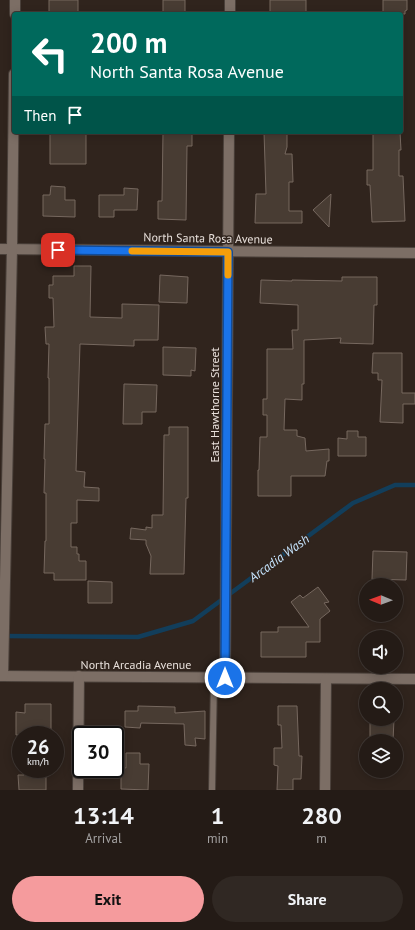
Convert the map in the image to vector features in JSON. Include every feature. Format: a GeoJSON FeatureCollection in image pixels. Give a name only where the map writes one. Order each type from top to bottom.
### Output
{"type":"FeatureCollection","features":[{"type":"Feature","properties":{"kind":"street"},"geometry":{"type":"LineString","coordinates":[[15,0],[15,12]]}},
{"type":"Feature","properties":{"kind":"street"},"geometry":{"type":"LineString","coordinates":[[230,0],[230,12]]}},
{"type":"Feature","properties":{"kind":"street"},"geometry":{"type":"LineString","coordinates":[[2,676],[13,134]]}},
{"type":"Feature","properties":{"kind":"street","name":"East Hawthorne Street"},"geometry":{"type":"LineString","coordinates":[[225,678],[229,134]]}},
{"type":"Feature","properties":{"kind":"street","name":"North Santa Rosa Avenue"},"geometry":{"type":"LineString","coordinates":[[0,249],[415,253]]}},
{"type":"Feature","properties":{"kind":"street","name":"North Arcadia Avenue"},"geometry":{"type":"LineString","coordinates":[[2,676],[415,679]]}},
{"type":"Feature","properties":{"kind":"street"},"geometry":{"type":"LineString","coordinates":[[78,790],[79,676]]}},
{"type":"Feature","properties":{"kind":"street"},"geometry":{"type":"LineString","coordinates":[[325,790],[326,679]]}},
{"type":"Feature","properties":{"kind":"lane"},"geometry":{"type":"LineString","coordinates":[[212,790],[214,678]]}},
{"type":"Feature","properties":{"kind":"building"},"geometry":{"type":"Polygon","coordinates":[[[49,0],[78,0],[78,12],[49,12],[49,0]]]}},
{"type":"Feature","properties":{"kind":"building"},"geometry":{"type":"Polygon","coordinates":[[[163,0],[185,0],[185,12],[163,12],[163,0]]]}},
{"type":"Feature","properties":{"kind":"building"},"geometry":{"type":"Polygon","coordinates":[[[270,0],[306,0],[306,12],[270,12],[270,0]]]}},
{"type":"Feature","properties":{"kind":"building"},"geometry":{"type":"Polygon","coordinates":[[[383,0],[407,0],[407,10],[405,11],[405,14],[403,14],[403,12],[383,12],[383,0]]]}},
{"type":"Feature","properties":{"kind":"building"},"geometry":{"type":"Polygon","coordinates":[[[50,134],[86,134],[86,164],[50,164],[50,134]]]}},
{"type":"Feature","properties":{"kind":"building"},"geometry":{"type":"Polygon","coordinates":[[[163,134],[192,134],[192,146],[187,146],[186,220],[158,219],[158,201],[162,201],[163,134]]]}},
{"type":"Feature","properties":{"kind":"building"},"geometry":{"type":"Polygon","coordinates":[[[264,134],[287,134],[287,147],[285,154],[292,154],[293,182],[289,182],[289,211],[302,211],[302,223],[255,223],[256,194],[266,194],[264,134]]]}},
{"type":"Feature","properties":{"kind":"building"},"geometry":{"type":"Polygon","coordinates":[[[373,134],[400,134],[401,150],[399,150],[399,176],[403,176],[405,221],[372,222],[370,185],[367,185],[367,170],[373,170],[373,134]]]}},
{"type":"Feature","properties":{"kind":"building"},"geometry":{"type":"Polygon","coordinates":[[[51,186],[65,187],[65,200],[75,200],[75,217],[43,216],[43,195],[50,195],[51,186]]]}},
{"type":"Feature","properties":{"kind":"building"},"geometry":{"type":"Polygon","coordinates":[[[124,188],[138,189],[137,210],[114,210],[114,217],[99,217],[99,195],[124,195],[124,188]]]}},
{"type":"Feature","properties":{"kind":"building"},"geometry":{"type":"Polygon","coordinates":[[[331,194],[329,227],[313,210],[331,194]]]}},
{"type":"Feature","properties":{"kind":"building"},"geometry":{"type":"Polygon","coordinates":[[[74,266],[91,266],[90,317],[122,318],[122,304],[159,305],[158,340],[134,340],[134,346],[80,344],[76,471],[85,472],[84,487],[99,488],[99,501],[77,500],[77,523],[71,523],[71,547],[77,547],[79,561],[86,561],[86,580],[54,580],[54,573],[44,573],[46,541],[46,493],[44,493],[45,424],[49,424],[49,344],[46,344],[45,327],[54,327],[53,298],[49,298],[49,285],[53,285],[53,276],[74,276],[74,266]]]}},
{"type":"Feature","properties":{"kind":"building"},"geometry":{"type":"Polygon","coordinates":[[[160,275],[188,277],[187,303],[159,302],[160,275]]]}},
{"type":"Feature","properties":{"kind":"building"},"geometry":{"type":"Polygon","coordinates":[[[342,277],[377,277],[377,305],[374,305],[373,344],[340,343],[341,338],[304,340],[304,384],[302,384],[302,400],[285,399],[284,430],[297,430],[297,436],[305,438],[306,451],[329,449],[329,461],[327,461],[325,476],[291,476],[291,496],[258,496],[260,437],[267,437],[267,415],[263,415],[263,399],[267,399],[267,349],[293,349],[292,330],[298,330],[298,305],[260,303],[261,280],[342,281],[342,277]]]}},
{"type":"Feature","properties":{"kind":"building"},"geometry":{"type":"Polygon","coordinates":[[[163,347],[196,348],[195,371],[191,370],[191,376],[163,375],[163,347]]]}},
{"type":"Feature","properties":{"kind":"building"},"geometry":{"type":"Polygon","coordinates":[[[373,353],[402,353],[402,393],[415,393],[415,404],[403,404],[403,423],[380,422],[382,380],[378,380],[378,373],[372,373],[373,353]]]}},
{"type":"Feature","properties":{"kind":"building"},"geometry":{"type":"Polygon","coordinates":[[[124,384],[157,385],[156,412],[142,412],[142,424],[123,424],[124,384]]]}},
{"type":"Feature","properties":{"kind":"building"},"geometry":{"type":"Polygon","coordinates":[[[169,427],[188,427],[188,498],[186,498],[184,574],[150,574],[151,556],[146,540],[130,539],[131,528],[146,530],[146,527],[152,528],[152,515],[163,515],[164,435],[169,435],[169,427]]]}},
{"type":"Feature","properties":{"kind":"building"},"geometry":{"type":"Polygon","coordinates":[[[347,431],[358,431],[358,437],[366,437],[366,456],[338,456],[338,438],[347,439],[347,431]]]}},
{"type":"Feature","properties":{"kind":"building"},"geometry":{"type":"Polygon","coordinates":[[[373,551],[407,552],[406,580],[403,580],[403,578],[372,578],[373,551]]]}},
{"type":"Feature","properties":{"kind":"building"},"geometry":{"type":"Polygon","coordinates":[[[88,581],[112,582],[112,603],[88,603],[88,581]]]}},
{"type":"Feature","properties":{"kind":"building"},"geometry":{"type":"Polygon","coordinates":[[[318,587],[329,602],[324,603],[330,611],[320,619],[320,642],[306,642],[306,657],[261,657],[261,632],[278,632],[278,627],[309,627],[291,602],[300,595],[303,598],[318,587]]]}},
{"type":"Feature","properties":{"kind":"building"},"geometry":{"type":"Polygon","coordinates":[[[25,704],[51,704],[51,726],[16,726],[16,712],[25,713],[25,704]]]}},
{"type":"Feature","properties":{"kind":"building"},"geometry":{"type":"Polygon","coordinates":[[[138,706],[175,707],[175,713],[205,711],[205,739],[195,738],[196,746],[185,745],[184,724],[141,723],[140,728],[125,727],[125,711],[138,711],[138,706]]]}},
{"type":"Feature","properties":{"kind":"building"},"geometry":{"type":"Polygon","coordinates":[[[278,706],[297,706],[299,756],[302,756],[301,779],[293,779],[293,790],[277,790],[278,766],[274,765],[274,748],[282,748],[281,725],[278,725],[278,706]]]}},
{"type":"Feature","properties":{"kind":"building"},"geometry":{"type":"Polygon","coordinates":[[[370,726],[394,726],[393,734],[370,734],[370,726]]]}},
{"type":"Feature","properties":{"kind":"building"},"geometry":{"type":"Polygon","coordinates":[[[126,753],[140,753],[140,764],[149,764],[148,790],[121,789],[121,778],[124,778],[124,768],[126,768],[126,753]]]}},
{"type":"Feature","properties":{"kind":"building"},"geometry":{"type":"Polygon","coordinates":[[[18,778],[46,778],[46,790],[19,790],[18,778]]]}},
{"type":"Feature","properties":{"kind":"waterway","name":"Arcadia Wash"},"geometry":{"type":"LineString","coordinates":[[4,636],[138,637],[193,621],[353,503],[395,485],[415,485]]}},
{"type":"Feature","properties":{"kind":"slow traffic"},"geometry":{"type":"LineString","coordinates":[[132,251],[228,252],[228,275]]}},
{"type":"Feature","properties":{"kind":"route"},"geometry":{"type":"LineString","coordinates":[[58,250],[228,252],[225,678]]}}]}
